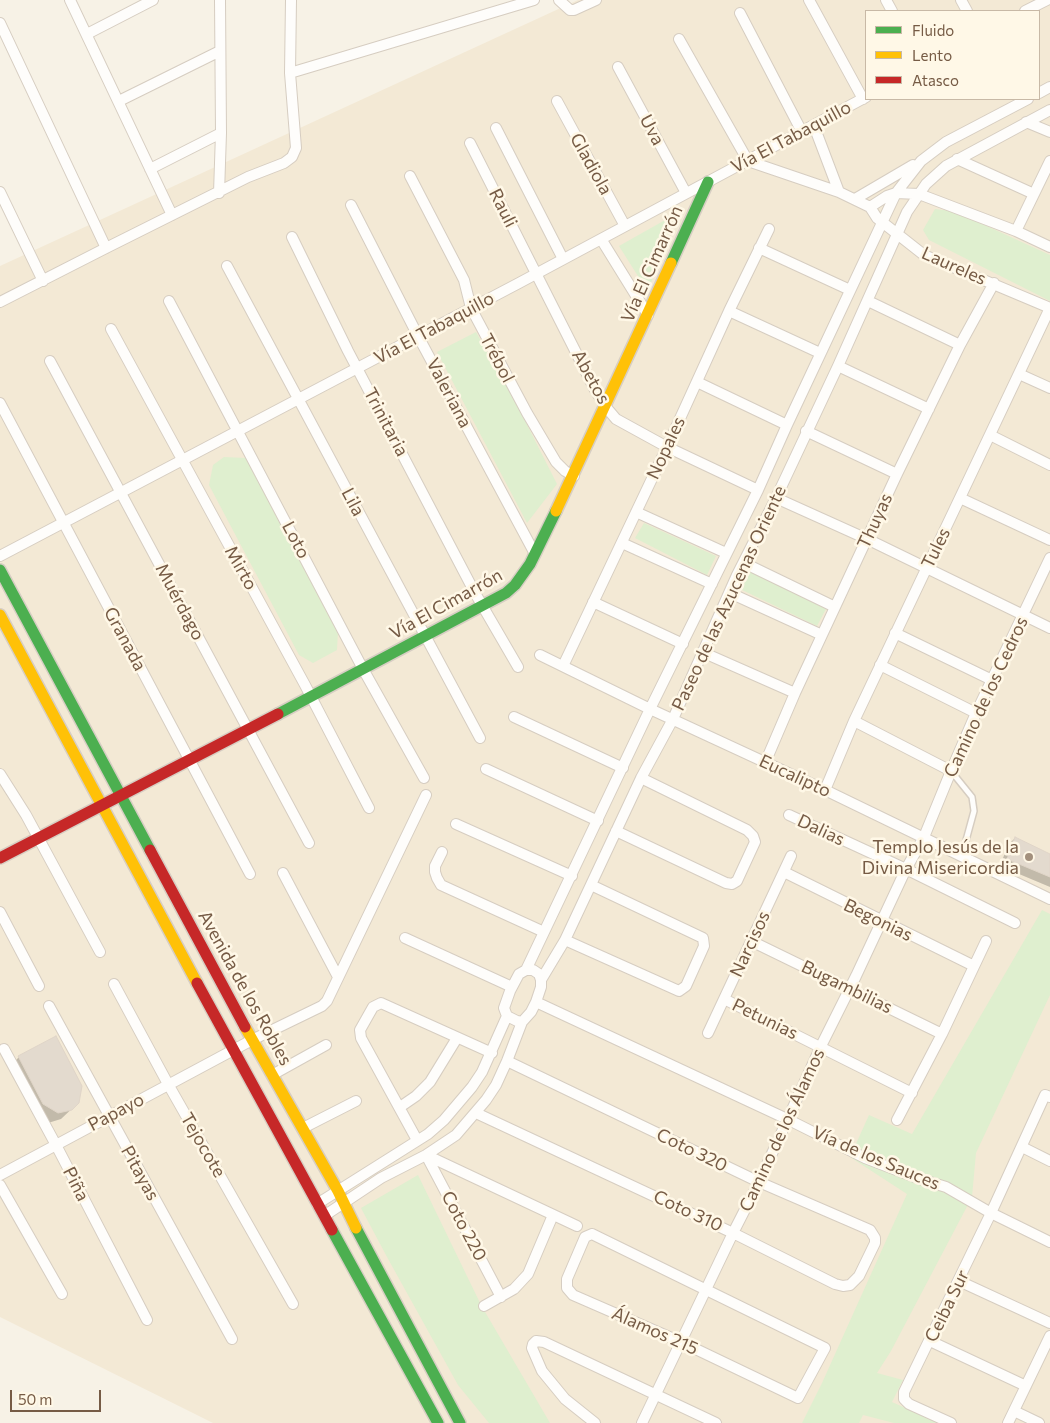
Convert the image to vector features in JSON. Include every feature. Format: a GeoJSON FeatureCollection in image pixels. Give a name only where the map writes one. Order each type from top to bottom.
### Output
{"type":"FeatureCollection","features":[{"type":"Feature","properties":{"kind":"street"},"geometry":{"type":"LineString","coordinates":[[70,0],[172,215]]}},
{"type":"Feature","properties":{"kind":"street"},"geometry":{"type":"LineString","coordinates":[[87,34],[153,0]]}},
{"type":"Feature","properties":{"kind":"street"},"geometry":{"type":"LineString","coordinates":[[219,193],[221,133],[220,0]]}},
{"type":"Feature","properties":{"kind":"street"},"geometry":{"type":"LineString","coordinates":[[0,302],[248,177],[284,163],[292,157],[296,148],[290,73],[291,0]]}},
{"type":"Feature","properties":{"kind":"street"},"geometry":{"type":"LineString","coordinates":[[290,73],[534,0]]}},
{"type":"Feature","properties":{"kind":"street"},"geometry":{"type":"LineString","coordinates":[[559,0],[570,10],[596,0]]}},
{"type":"Feature","properties":{"kind":"street"},"geometry":{"type":"LineString","coordinates":[[809,0],[864,98]]}},
{"type":"Feature","properties":{"kind":"street"},"geometry":{"type":"LineString","coordinates":[[1027,10],[1042,1]]}},
{"type":"Feature","properties":{"kind":"street"},"geometry":{"type":"LineString","coordinates":[[740,12],[802,132]]}},
{"type":"Feature","properties":{"kind":"street"},"geometry":{"type":"LineString","coordinates":[[0,23],[106,248]]}},
{"type":"Feature","properties":{"kind":"street"},"geometry":{"type":"LineString","coordinates":[[679,39],[748,161]]}},
{"type":"Feature","properties":{"kind":"street"},"geometry":{"type":"LineString","coordinates":[[119,101],[220,51]]}},
{"type":"Feature","properties":{"kind":"street","name":"Uva"},"geometry":{"type":"LineString","coordinates":[[618,67],[686,193]]}},
{"type":"Feature","properties":{"kind":"street","name":"Vía El Tabaquillo"},"geometry":{"type":"LineString","coordinates":[[0,556],[864,98]]}},
{"type":"Feature","properties":{"kind":"street"},"geometry":{"type":"LineString","coordinates":[[855,199],[920,161],[946,142],[1026,100]]}},
{"type":"Feature","properties":{"kind":"street","name":"Gladiola"},"geometry":{"type":"LineString","coordinates":[[557,102],[625,226]]}},
{"type":"Feature","properties":{"kind":"street","name":"Paseo de las Azucenas Oriente"},"geometry":{"type":"LineString","coordinates":[[522,1022],[531,1012],[536,1002],[542,980],[566,940],[641,778],[673,720],[702,652],[838,366],[907,212],[918,194],[936,174],[957,159],[1050,110]]}},
{"type":"Feature","properties":{"kind":"street"},"geometry":{"type":"LineString","coordinates":[[1026,122],[1050,132]]}},
{"type":"Feature","properties":{"kind":"street"},"geometry":{"type":"LineString","coordinates":[[814,126],[839,192]]}},
{"type":"Feature","properties":{"kind":"street"},"geometry":{"type":"LineString","coordinates":[[496,128],[563,259]]}},
{"type":"Feature","properties":{"kind":"street"},"geometry":{"type":"LineString","coordinates":[[150,169],[221,133]]}},
{"type":"Feature","properties":{"kind":"street","name":"Rauli"},"geometry":{"type":"LineString","coordinates":[[470,143],[537,273]]}},
{"type":"Feature","properties":{"kind":"street"},"geometry":{"type":"LineString","coordinates":[[957,159],[1034,194]]}},
{"type":"Feature","properties":{"kind":"street","name":"Laureles"},"geometry":{"type":"LineString","coordinates":[[748,161],[855,199],[870,207],[877,218],[924,255],[1050,308]]}},
{"type":"Feature","properties":{"kind":"street"},"geometry":{"type":"LineString","coordinates":[[896,193],[920,161]]}},
{"type":"Feature","properties":{"kind":"street"},"geometry":{"type":"LineString","coordinates":[[1016,231],[1050,161]]}},
{"type":"Feature","properties":{"kind":"street","name":"Trébol"},"geometry":{"type":"LineString","coordinates":[[410,176],[464,280],[471,308],[549,452],[565,471],[574,476]]}},
{"type":"Feature","properties":{"kind":"street","name":"Vía El Cimarrón"},"geometry":{"type":"LineString","coordinates":[[0,858],[506,594],[524,575],[574,476],[708,182]]}},
{"type":"Feature","properties":{"kind":"street"},"geometry":{"type":"LineString","coordinates":[[0,192],[43,281]]}},
{"type":"Feature","properties":{"kind":"street"},"geometry":{"type":"LineString","coordinates":[[870,207],[887,196],[896,193],[918,194],[1016,231],[1050,247]]}},
{"type":"Feature","properties":{"kind":"street","name":"Paseo de las Azucenas Oriente"},"geometry":{"type":"LineString","coordinates":[[512,987],[519,974],[526,970],[572,876],[650,709],[758,490],[786,425],[896,193]]}},
{"type":"Feature","properties":{"kind":"street","name":"Valeriana"},"geometry":{"type":"LineString","coordinates":[[351,205],[418,336],[535,554]]}},
{"type":"Feature","properties":{"kind":"street","name":"Nopales"},"geometry":{"type":"LineString","coordinates":[[563,666],[667,447],[728,312],[770,229]]}},
{"type":"Feature","properties":{"kind":"street","name":"Trinitaria"},"geometry":{"type":"LineString","coordinates":[[292,237],[483,606],[518,667]]}},
{"type":"Feature","properties":{"kind":"street"},"geometry":{"type":"LineString","coordinates":[[601,239],[648,315]]}},
{"type":"Feature","properties":{"kind":"street"},"geometry":{"type":"LineString","coordinates":[[759,248],[850,290]]}},
{"type":"Feature","properties":{"kind":"street","name":"Lila"},"geometry":{"type":"LineString","coordinates":[[227,266],[480,738]]}},
{"type":"Feature","properties":{"kind":"street","name":"Abetos"},"geometry":{"type":"LineString","coordinates":[[537,273],[605,406],[616,419],[667,447],[758,490]]}},
{"type":"Feature","properties":{"kind":"street","name":"Thuyas"},"geometry":{"type":"LineString","coordinates":[[765,763],[795,693],[896,474],[960,346],[994,284]]}},
{"type":"Feature","properties":{"kind":"street","name":"Loto"},"geometry":{"type":"LineString","coordinates":[[169,301],[364,669],[424,778]]}},
{"type":"Feature","properties":{"kind":"street"},"geometry":{"type":"LineString","coordinates":[[868,301],[960,346]]}},
{"type":"Feature","properties":{"kind":"street","name":"Tules"},"geometry":{"type":"LineString","coordinates":[[825,790],[880,665],[1050,308]]}},
{"type":"Feature","properties":{"kind":"street"},"geometry":{"type":"LineString","coordinates":[[728,312],[820,353]]}},
{"type":"Feature","properties":{"kind":"street","name":"Mirto"},"geometry":{"type":"LineString","coordinates":[[111,329],[369,808]]}},
{"type":"Feature","properties":{"kind":"street","name":"Muérdago"},"geometry":{"type":"LineString","coordinates":[[50,361],[249,728],[309,843]]}},
{"type":"Feature","properties":{"kind":"street"},"geometry":{"type":"LineString","coordinates":[[838,366],[929,409]]}},
{"type":"Feature","properties":{"kind":"street"},"geometry":{"type":"LineString","coordinates":[[1019,374],[1050,388]]}},
{"type":"Feature","properties":{"kind":"street"},"geometry":{"type":"LineString","coordinates":[[697,382],[786,425]]}},
{"type":"Feature","properties":{"kind":"street","name":"Granada"},"geometry":{"type":"LineString","coordinates":[[0,403],[250,874]]}},
{"type":"Feature","properties":{"kind":"street"},"geometry":{"type":"LineString","coordinates":[[806,431],[896,474]]}},
{"type":"Feature","properties":{"kind":"street"},"geometry":{"type":"LineString","coordinates":[[990,435],[1050,465]]}},
{"type":"Feature","properties":{"kind":"street"},"geometry":{"type":"LineString","coordinates":[[776,498],[866,539],[1050,628]]}},
{"type":"Feature","properties":{"kind":"street"},"geometry":{"type":"LineString","coordinates":[[960,498],[1050,540]]}},
{"type":"Feature","properties":{"kind":"street"},"geometry":{"type":"LineString","coordinates":[[636,512],[726,553]]}},
{"type":"Feature","properties":{"kind":"street"},"geometry":{"type":"LineString","coordinates":[[622,543],[712,584]]}},
{"type":"Feature","properties":{"kind":"street","name":"Camino de los Cedros"},"geometry":{"type":"LineString","coordinates":[[924,837],[976,713],[1024,616],[1050,558]]}},
{"type":"Feature","properties":{"kind":"street"},"geometry":{"type":"LineString","coordinates":[[744,562],[835,607]]}},
{"type":"Feature","properties":{"kind":"street","name":"Avenida de los Robles"},"geometry":{"type":"LineString","coordinates":[[0,570],[252,1040],[338,1192],[367,1251],[460,1423]]}},
{"type":"Feature","properties":{"kind":"street"},"geometry":{"type":"LineString","coordinates":[[730,593],[822,635]]}},
{"type":"Feature","properties":{"kind":"street"},"geometry":{"type":"LineString","coordinates":[[593,602],[683,644]]}},
{"type":"Feature","properties":{"kind":"street"},"geometry":{"type":"LineString","coordinates":[[0,615],[233,1050],[298,1166],[317,1204],[358,1274],[438,1423]]}},
{"type":"Feature","properties":{"kind":"street"},"geometry":{"type":"LineString","coordinates":[[895,633],[992,680]]}},
{"type":"Feature","properties":{"kind":"street"},"geometry":{"type":"LineString","coordinates":[[702,652],[795,693]]}},
{"type":"Feature","properties":{"kind":"street","name":"Eucalipto"},"geometry":{"type":"LineString","coordinates":[[540,655],[673,720],[924,837],[1050,899]]}},
{"type":"Feature","properties":{"kind":"street"},"geometry":{"type":"LineString","coordinates":[[880,665],[976,713]]}},
{"type":"Feature","properties":{"kind":"street"},"geometry":{"type":"LineString","coordinates":[[514,717],[623,768]]}},
{"type":"Feature","properties":{"kind":"street"},"geometry":{"type":"LineString","coordinates":[[854,721],[951,771]]}},
{"type":"Feature","properties":{"kind":"street"},"geometry":{"type":"LineString","coordinates":[[486,768],[598,821]]}},
{"type":"Feature","properties":{"kind":"street"},"geometry":{"type":"LineString","coordinates":[[0,774],[26,815],[100,952]]}},
{"type":"Feature","properties":{"kind":"street"},"geometry":{"type":"LineString","coordinates":[[616,831],[726,883],[732,884],[737,881],[755,842],[753,836],[747,830],[641,778]]}},
{"type":"Feature","properties":{"kind":"street","name":"Papayo"},"geometry":{"type":"LineString","coordinates":[[0,1175],[168,1084],[322,1006],[327,1001],[426,795]]}},
{"type":"Feature","properties":{"kind":"street"},"geometry":{"type":"LineString","coordinates":[[418,811],[429,816]]}},
{"type":"Feature","properties":{"kind":"street","name":"Dalias"},"geometry":{"type":"LineString","coordinates":[[789,815],[906,869],[1015,923]]}},
{"type":"Feature","properties":{"kind":"street"},"geometry":{"type":"LineString","coordinates":[[456,824],[572,876]]}},
{"type":"Feature","properties":{"kind":"street","name":"Camino de los Álamos"},"geometry":{"type":"LineString","coordinates":[[642,1423],[733,1232],[759,1182],[821,1046],[906,869],[924,837]]}},
{"type":"Feature","properties":{"kind":"street"},"geometry":{"type":"LineString","coordinates":[[442,852],[434,872],[442,885],[544,932]]}},
{"type":"Feature","properties":{"kind":"street","name":"Narcisos"},"geometry":{"type":"LineString","coordinates":[[708,1033],[792,856]]}},
{"type":"Feature","properties":{"kind":"street","name":"Begonias"},"geometry":{"type":"LineString","coordinates":[[784,872],[881,922],[974,966]]}},
{"type":"Feature","properties":{"kind":"street"},"geometry":{"type":"LineString","coordinates":[[283,874],[338,977]]}},
{"type":"Feature","properties":{"kind":"street"},"geometry":{"type":"LineString","coordinates":[[566,940],[680,991],[686,986],[704,946],[703,938],[591,885]]}},
{"type":"Feature","properties":{"kind":"street"},"geometry":{"type":"LineString","coordinates":[[0,912],[39,986]]}},
{"type":"Feature","properties":{"kind":"street"},"geometry":{"type":"LineString","coordinates":[[324,1216],[381,1178],[426,1155],[456,1135],[476,1113],[496,1085],[522,1022],[507,1016],[504,1008],[512,987],[405,938]]}},
{"type":"Feature","properties":{"kind":"street","name":"Bugambilias"},"geometry":{"type":"LineString","coordinates":[[751,941],[942,1034]]}},
{"type":"Feature","properties":{"kind":"street"},"geometry":{"type":"LineString","coordinates":[[897,1120],[942,1034],[986,941]]}},
{"type":"Feature","properties":{"kind":"street"},"geometry":{"type":"LineString","coordinates":[[526,970],[532,970],[539,974],[542,980]]}},
{"type":"Feature","properties":{"kind":"street","name":"Tejocote"},"geometry":{"type":"LineString","coordinates":[[114,984],[168,1084],[294,1304]]}},
{"type":"Feature","properties":{"kind":"street","name":"Petunias"},"geometry":{"type":"LineString","coordinates":[[724,999],[912,1093]]}},
{"type":"Feature","properties":{"kind":"street","name":"Vía de los Sauces"},"geometry":{"type":"LineString","coordinates":[[536,1002],[787,1119],[865,1158],[946,1187],[1050,1242]]}},
{"type":"Feature","properties":{"kind":"street"},"geometry":{"type":"LineString","coordinates":[[418,1140],[361,1038],[360,1030],[373,1007],[382,1003],[492,1053]]}},
{"type":"Feature","properties":{"kind":"street","name":"Pitayas"},"geometry":{"type":"LineString","coordinates":[[49,1006],[232,1339]]}},
{"type":"Feature","properties":{"kind":"street"},"geometry":{"type":"LineString","coordinates":[[317,1204],[428,1134],[444,1120],[472,1087],[492,1053],[507,1016]]}},
{"type":"Feature","properties":{"kind":"street"},"geometry":{"type":"LineString","coordinates":[[400,1106],[416,1096],[430,1082],[457,1038]]}},
{"type":"Feature","properties":{"kind":"street"},"geometry":{"type":"LineString","coordinates":[[272,1075],[326,1045]]}},
{"type":"Feature","properties":{"kind":"street","name":"Piña"},"geometry":{"type":"LineString","coordinates":[[4,1049],[147,1320]]}},
{"type":"Feature","properties":{"kind":"street","name":"Coto 320"},"geometry":{"type":"LineString","coordinates":[[507,1062],[759,1182],[870,1230],[875,1238]]}},
{"type":"Feature","properties":{"kind":"street","name":"Ceiba Sur"},"geometry":{"type":"LineString","coordinates":[[951,1423],[909,1404],[904,1399],[904,1392],[1048,1096]]}},
{"type":"Feature","properties":{"kind":"street"},"geometry":{"type":"LineString","coordinates":[[303,1128],[356,1101]]}},
{"type":"Feature","properties":{"kind":"street","name":"Coto 310"},"geometry":{"type":"LineString","coordinates":[[476,1113],[733,1232],[835,1284],[850,1285],[859,1276],[875,1238]]}},
{"type":"Feature","properties":{"kind":"street"},"geometry":{"type":"LineString","coordinates":[[444,1120],[456,1135]]}},
{"type":"Feature","properties":{"kind":"street"},"geometry":{"type":"LineString","coordinates":[[1022,1147],[1050,1161]]}},
{"type":"Feature","properties":{"kind":"street"},"geometry":{"type":"LineString","coordinates":[[426,1155],[577,1226]]}},
{"type":"Feature","properties":{"kind":"street","name":"Coto 220"},"geometry":{"type":"LineString","coordinates":[[426,1155],[502,1297]]}},
{"type":"Feature","properties":{"kind":"street"},"geometry":{"type":"LineString","coordinates":[[0,1185],[62,1294]]}},
{"type":"Feature","properties":{"kind":"street"},"geometry":{"type":"LineString","coordinates":[[484,1306],[514,1289],[528,1274],[553,1215]]}},
{"type":"Feature","properties":{"kind":"street","name":"Álamos 215"},"geometry":{"type":"LineString","coordinates":[[595,1235],[706,1290],[825,1348],[798,1398],[681,1342],[573,1295],[567,1288],[567,1279],[585,1237],[595,1235]]}},
{"type":"Feature","properties":{"kind":"street"},"geometry":{"type":"LineString","coordinates":[[959,1281],[1050,1323]]}},
{"type":"Feature","properties":{"kind":"street"},"geometry":{"type":"LineString","coordinates":[[1008,1423],[1026,1386],[1046,1355],[1050,1336]]}},
{"type":"Feature","properties":{"kind":"street"},"geometry":{"type":"LineString","coordinates":[[595,1423],[565,1398],[542,1371],[532,1344],[536,1341],[544,1342],[716,1423]]}},
{"type":"Feature","properties":{"kind":"street"},"geometry":{"type":"LineString","coordinates":[[930,1341],[1026,1386]]}},
{"type":"Feature","properties":{"kind":"street"},"geometry":{"type":"LineString","coordinates":[[1014,1411],[1039,1423]]}},
{"type":"Feature","properties":{"kind":"lane"},"geometry":{"type":"LineString","coordinates":[[951,771],[972,798],[974,811],[962,856]]}},
{"type":"Feature","properties":{"kind":"shaded area"},"geometry":{"type":"Polygon","coordinates":[[[578,0],[1050,0],[1050,1423],[213,1423],[0,1317],[0,266],[578,0]]]}},
{"type":"Feature","properties":{"kind":"green space"},"geometry":{"type":"Polygon","coordinates":[[[935,209],[952,211],[965,216],[1050,255],[1050,301],[929,240],[923,230],[935,209]]]}},
{"type":"Feature","properties":{"kind":"green space"},"geometry":{"type":"Polygon","coordinates":[[[674,215],[660,257],[648,292],[619,246],[674,215]]]}},
{"type":"Feature","properties":{"kind":"green space"},"geometry":{"type":"Polygon","coordinates":[[[476,332],[516,403],[557,484],[527,523],[437,352],[476,332]]]}},
{"type":"Feature","properties":{"kind":"green space"},"geometry":{"type":"Polygon","coordinates":[[[224,457],[246,458],[338,631],[337,650],[313,663],[299,655],[209,485],[213,465],[224,457]]]}},
{"type":"Feature","properties":{"kind":"green space"},"geometry":{"type":"Polygon","coordinates":[[[644,523],[716,556],[707,575],[635,538],[644,523]]]}},
{"type":"Feature","properties":{"kind":"green space"},"geometry":{"type":"Polygon","coordinates":[[[751,571],[826,609],[817,626],[740,589],[751,571]]]}},
{"type":"Feature","properties":{"kind":"green space"},"geometry":{"type":"Polygon","coordinates":[[[1042,910],[1050,914],[1050,995],[976,1153],[972,1197],[891,1351],[877,1373],[903,1380],[892,1402],[939,1423],[894,1423],[863,1415],[859,1423],[802,1423],[822,1383],[907,1194],[850,1157],[869,1115],[912,1134],[1042,910]]]}},
{"type":"Feature","properties":{"kind":"green space"},"geometry":{"type":"Polygon","coordinates":[[[418,1175],[481,1305],[550,1423],[489,1423],[458,1385],[387,1257],[361,1208],[418,1175]]]}},
{"type":"Feature","properties":{"kind":"building","name":"Templo Jesús de la Divina Misericordia"},"geometry":{"type":"Polygon","coordinates":[[[1015,837],[1050,854],[1050,877],[1007,859],[1015,837]]]}},
{"type":"Feature","properties":{"kind":"building"},"geometry":{"type":"Polygon","coordinates":[[[56,1036],[82,1086],[79,1103],[72,1110],[58,1113],[43,1104],[18,1056],[56,1036]]]}},
{"type":"Feature","properties":{"kind":"traffic: fast"},"geometry":{"type":"LineString","coordinates":[[671,263],[708,182]]}},
{"type":"Feature","properties":{"kind":"traffic: fast"},"geometry":{"type":"LineString","coordinates":[[278,714],[506,593],[515,585],[530,564],[556,511]]}},
{"type":"Feature","properties":{"kind":"traffic: fast"},"geometry":{"type":"LineString","coordinates":[[0,570],[150,850]]}},
{"type":"Feature","properties":{"kind":"traffic: fast"},"geometry":{"type":"LineString","coordinates":[[356,1228],[460,1423]]}},
{"type":"Feature","properties":{"kind":"traffic: fast"},"geometry":{"type":"LineString","coordinates":[[332,1230],[438,1423]]}},
{"type":"Feature","properties":{"kind":"traffic: slow"},"geometry":{"type":"LineString","coordinates":[[556,511],[671,263]]}},
{"type":"Feature","properties":{"kind":"traffic: slow"},"geometry":{"type":"LineString","coordinates":[[0,615],[197,983]]}},
{"type":"Feature","properties":{"kind":"traffic: slow"},"geometry":{"type":"LineString","coordinates":[[245,1027],[338,1191],[356,1228]]}},
{"type":"Feature","properties":{"kind":"traffic: jam"},"geometry":{"type":"LineString","coordinates":[[0,858],[278,714]]}},
{"type":"Feature","properties":{"kind":"traffic: jam"},"geometry":{"type":"LineString","coordinates":[[150,850],[245,1027]]}},
{"type":"Feature","properties":{"kind":"traffic: jam"},"geometry":{"type":"LineString","coordinates":[[197,983],[332,1230]]}},
{"type":"Feature","properties":{"kind":"place","name":"Templo Jesús de la Divina Misericordia"},"geometry":{"type":"Point","coordinates":[1029,857]}}]}
